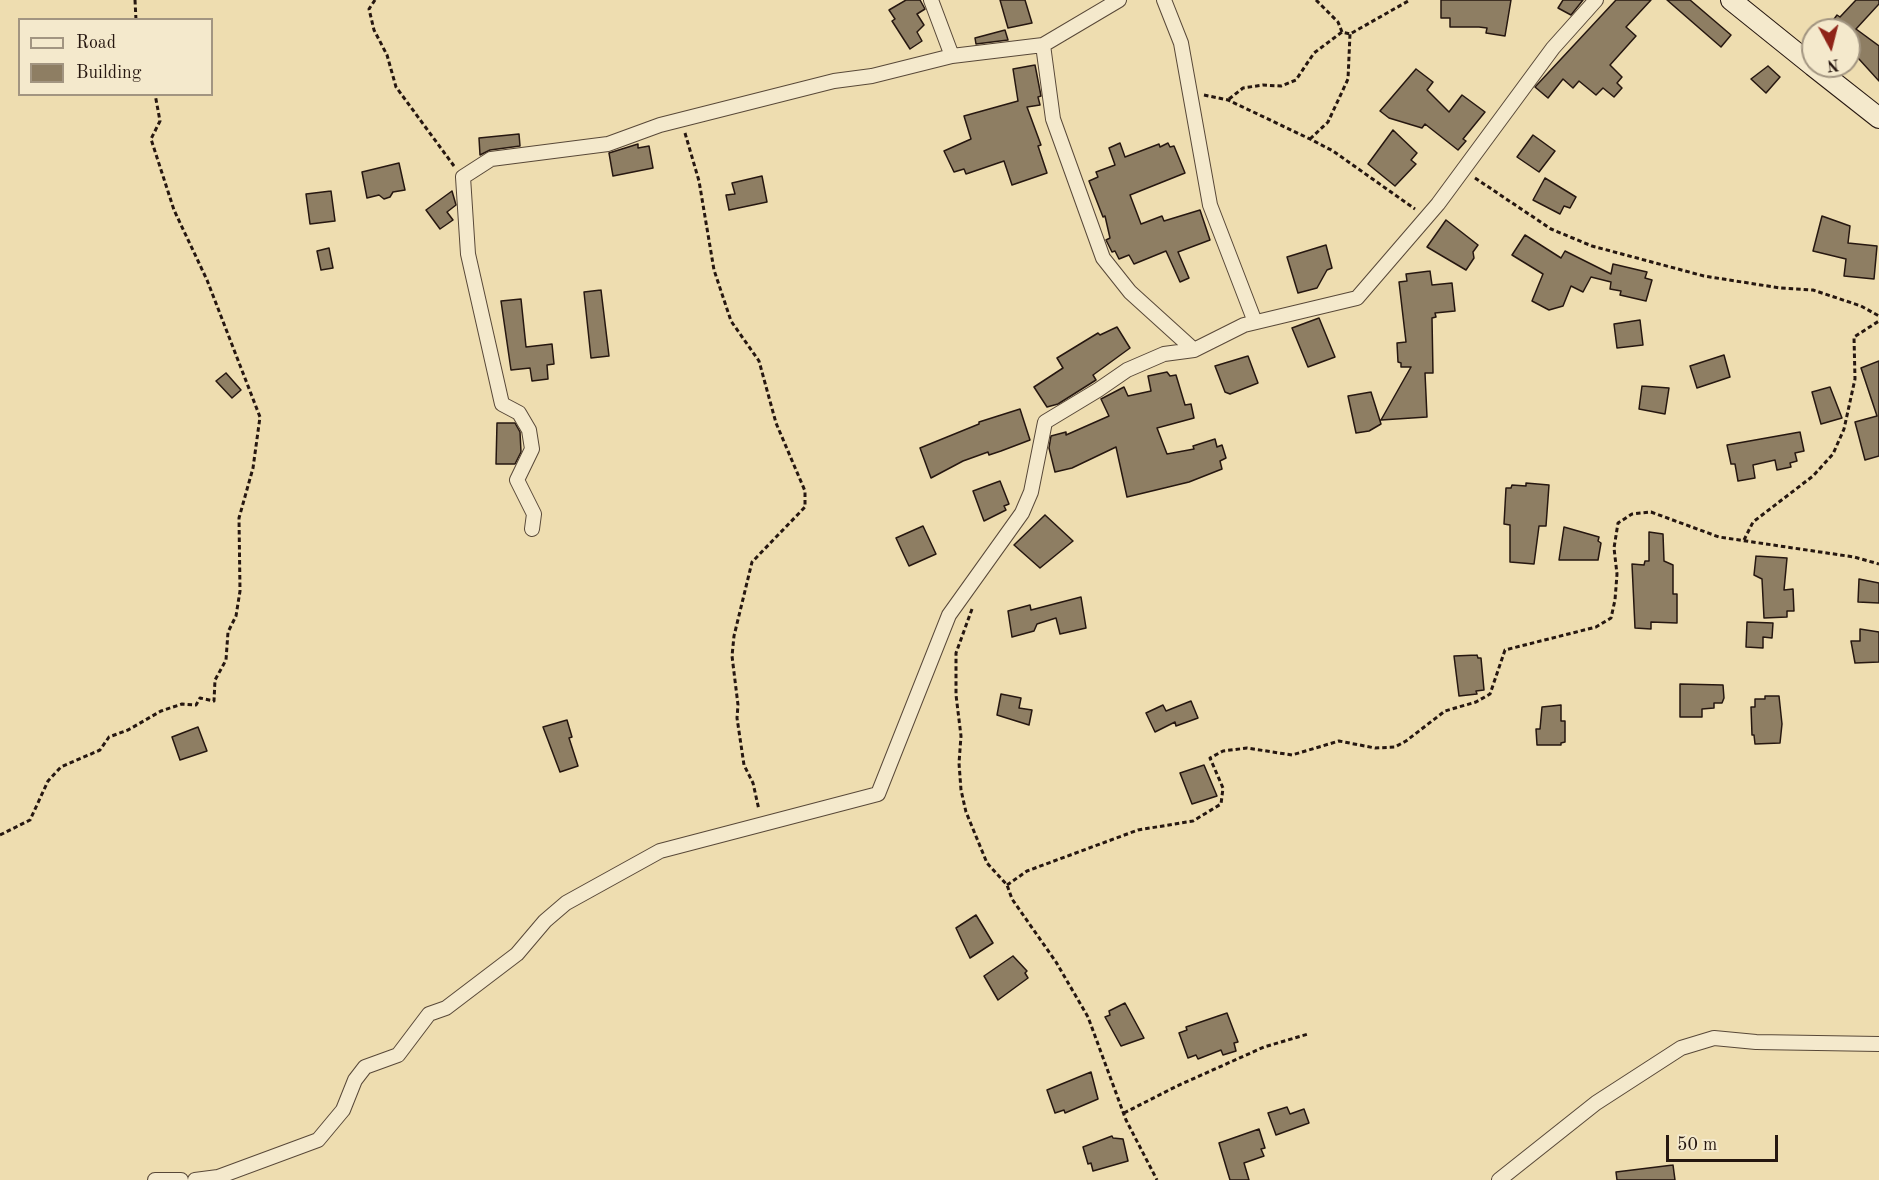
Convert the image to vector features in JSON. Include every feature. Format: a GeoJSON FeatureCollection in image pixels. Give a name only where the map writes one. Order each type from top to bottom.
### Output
{"type":"FeatureCollection","features":[{"type":"Feature","properties":{"kind":"main road"},"geometry":{"type":"LineString","coordinates":[[1731,0],[1801,56]]}},
{"type":"Feature","properties":{"kind":"main road"},"geometry":{"type":"LineString","coordinates":[[1828,78],[1879,118]]}},
{"type":"Feature","properties":{"kind":"street"},"geometry":{"type":"LineString","coordinates":[[932,0],[952,56]]}},
{"type":"Feature","properties":{"kind":"street"},"geometry":{"type":"LineString","coordinates":[[532,529],[534,514],[517,480],[532,449],[529,430],[519,413],[502,404],[468,254],[463,177],[491,159],[608,144],[682,120],[834,81],[873,76],[952,56],[1043,45],[1119,0]]}},
{"type":"Feature","properties":{"kind":"street"},"geometry":{"type":"LineString","coordinates":[[1164,0],[1177,27],[1210,205],[1255,322]]}},
{"type":"Feature","properties":{"kind":"street"},"geometry":{"type":"LineString","coordinates":[[195,1180],[218,1177],[318,1140],[343,1110],[355,1080],[365,1067],[398,1055],[429,1014],[447,1008],[517,954],[545,921],[566,903],[660,851],[878,794],[949,615],[1022,513],[1031,492],[1045,422],[1127,370],[1164,354],[1194,350],[1244,325],[1357,298],[1426,219],[1553,48],[1596,0]]}},
{"type":"Feature","properties":{"kind":"street"},"geometry":{"type":"LineString","coordinates":[[1043,45],[1053,119],[1103,258],[1130,292],[1194,350]]}},
{"type":"Feature","properties":{"kind":"street"},"geometry":{"type":"LineString","coordinates":[[1499,1180],[1596,1103],[1681,1048],[1714,1038],[1756,1042],[1879,1044]]}},
{"type":"Feature","properties":{"kind":"street"},"geometry":{"type":"LineString","coordinates":[[155,1180],[181,1180]]}},
{"type":"Feature","properties":{"kind":"path"},"geometry":{"type":"LineString","coordinates":[[135,0],[136,18]]}},
{"type":"Feature","properties":{"kind":"path"},"geometry":{"type":"LineString","coordinates":[[375,0],[369,9],[374,30],[387,55],[396,87],[436,145],[463,177]]}},
{"type":"Feature","properties":{"kind":"path"},"geometry":{"type":"LineString","coordinates":[[1316,0],[1338,22],[1342,32]]}},
{"type":"Feature","properties":{"kind":"path"},"geometry":{"type":"LineString","coordinates":[[1342,32],[1350,34],[1410,0]]}},
{"type":"Feature","properties":{"kind":"path"},"geometry":{"type":"LineString","coordinates":[[1228,100],[1242,88],[1263,85],[1281,86],[1296,80],[1314,53],[1342,32]]}},
{"type":"Feature","properties":{"kind":"path"},"geometry":{"type":"LineString","coordinates":[[1310,139],[1328,122],[1348,79],[1350,34]]}},
{"type":"Feature","properties":{"kind":"path"},"geometry":{"type":"LineString","coordinates":[[1190,92],[1228,100],[1310,139],[1396,194],[1426,219]]}},
{"type":"Feature","properties":{"kind":"path"},"geometry":{"type":"LineString","coordinates":[[0,835],[30,820],[48,781],[61,767],[100,750],[109,737],[128,730],[161,711],[182,704],[196,705],[200,698],[214,701],[215,680],[226,660],[228,632],[236,616],[240,591],[239,518],[254,468],[260,417],[207,280],[174,210],[152,139],[160,121],[155,96]]}},
{"type":"Feature","properties":{"kind":"path"},"geometry":{"type":"LineString","coordinates":[[682,120],[699,181],[714,270],[731,321],[759,361],[777,423],[805,491],[805,507],[752,562],[734,636],[732,656],[738,705],[737,718],[744,765],[753,783],[761,824]]}},
{"type":"Feature","properties":{"kind":"path"},"geometry":{"type":"LineString","coordinates":[[1464,168],[1496,194],[1537,220],[1583,243],[1704,276],[1780,288],[1813,290],[1861,306],[1879,316]]}},
{"type":"Feature","properties":{"kind":"path"},"geometry":{"type":"LineString","coordinates":[[1744,540],[1753,522],[1813,476],[1833,454],[1844,429],[1855,379],[1854,337],[1879,321]]}},
{"type":"Feature","properties":{"kind":"path"},"geometry":{"type":"LineString","coordinates":[[1007,885],[1027,871],[1138,830],[1193,821],[1212,810],[1221,804],[1223,788],[1210,758],[1223,751],[1247,748],[1292,755],[1340,741],[1375,748],[1395,747],[1445,711],[1476,702],[1490,694],[1505,650],[1596,627],[1611,618],[1617,574],[1614,548],[1618,523],[1632,514],[1651,512],[1693,529],[1744,540],[1854,557],[1879,564]]}},
{"type":"Feature","properties":{"kind":"path"},"geometry":{"type":"LineString","coordinates":[[966,592],[973,607],[956,653],[956,695],[961,736],[961,790],[966,812],[987,863],[1007,885],[1012,899],[1056,962],[1088,1017],[1124,1113],[1157,1180]]}},
{"type":"Feature","properties":{"kind":"path"},"geometry":{"type":"LineString","coordinates":[[1124,1113],[1176,1086],[1264,1047],[1308,1034]]}},
{"type":"Feature","properties":{"kind":"building"},"geometry":{"type":"Polygon","coordinates":[[[906,0],[920,0],[925,9],[917,14],[924,25],[917,32],[922,41],[910,49],[892,21],[895,19],[889,10],[906,0]]]}},
{"type":"Feature","properties":{"kind":"building"},"geometry":{"type":"Polygon","coordinates":[[[1000,0],[1025,0],[1032,23],[1008,28],[1000,0]]]}},
{"type":"Feature","properties":{"kind":"building"},"geometry":{"type":"Polygon","coordinates":[[[1441,0],[1511,0],[1505,36],[1486,33],[1487,28],[1450,27],[1450,18],[1441,18],[1441,0]]]}},
{"type":"Feature","properties":{"kind":"building"},"geometry":{"type":"Polygon","coordinates":[[[1563,0],[1583,0],[1571,15],[1558,8],[1563,0]]]}},
{"type":"Feature","properties":{"kind":"building"},"geometry":{"type":"Polygon","coordinates":[[[1616,0],[1651,0],[1626,27],[1636,36],[1610,65],[1622,77],[1617,83],[1622,88],[1614,97],[1603,88],[1596,95],[1579,81],[1573,88],[1563,79],[1548,98],[1535,87],[1616,0]]]}},
{"type":"Feature","properties":{"kind":"building"},"geometry":{"type":"Polygon","coordinates":[[[1667,0],[1690,0],[1731,35],[1721,47],[1667,0]]]}},
{"type":"Feature","properties":{"kind":"building"},"geometry":{"type":"Polygon","coordinates":[[[1856,0],[1879,0],[1879,4],[1861,24],[1861,18],[1835,18],[1837,15],[1840,17],[1856,0]]]}},
{"type":"Feature","properties":{"kind":"building"},"geometry":{"type":"Polygon","coordinates":[[[1005,30],[1008,40],[976,44],[975,38],[1005,30]]]}},
{"type":"Feature","properties":{"kind":"building"},"geometry":{"type":"Polygon","coordinates":[[[1861,33],[1879,46],[1879,81],[1861,61],[1861,33]]]}},
{"type":"Feature","properties":{"kind":"building"},"geometry":{"type":"Polygon","coordinates":[[[1035,65],[1041,96],[1038,97],[1040,105],[1027,107],[1041,145],[1038,146],[1047,173],[1012,185],[1004,161],[966,174],[964,169],[954,172],[944,151],[971,139],[964,116],[1018,101],[1013,69],[1035,65]]]}},
{"type":"Feature","properties":{"kind":"building"},"geometry":{"type":"Polygon","coordinates":[[[1768,66],[1780,77],[1766,93],[1751,79],[1768,66]]]}},
{"type":"Feature","properties":{"kind":"building"},"geometry":{"type":"Polygon","coordinates":[[[1416,69],[1433,82],[1427,90],[1449,112],[1462,95],[1485,112],[1463,139],[1466,141],[1458,150],[1425,124],[1422,128],[1389,118],[1380,111],[1416,69]]]}},
{"type":"Feature","properties":{"kind":"building"},"geometry":{"type":"Polygon","coordinates":[[[1393,130],[1417,153],[1411,160],[1416,164],[1395,186],[1368,164],[1393,130]]]}},
{"type":"Feature","properties":{"kind":"building"},"geometry":{"type":"Polygon","coordinates":[[[519,134],[520,146],[490,150],[480,155],[479,138],[519,134]]]}},
{"type":"Feature","properties":{"kind":"building"},"geometry":{"type":"Polygon","coordinates":[[[1533,135],[1555,151],[1539,172],[1517,157],[1533,135]]]}},
{"type":"Feature","properties":{"kind":"building"},"geometry":{"type":"Polygon","coordinates":[[[1120,143],[1125,157],[1159,144],[1160,147],[1168,143],[1170,147],[1174,146],[1185,173],[1130,195],[1141,224],[1162,216],[1164,221],[1200,210],[1210,240],[1178,252],[1189,278],[1180,282],[1166,251],[1134,264],[1129,255],[1119,259],[1115,251],[1112,252],[1106,240],[1110,238],[1105,216],[1103,217],[1089,181],[1098,177],[1096,172],[1115,165],[1109,148],[1120,143]]]}},
{"type":"Feature","properties":{"kind":"building"},"geometry":{"type":"Polygon","coordinates":[[[638,144],[638,148],[649,146],[653,168],[613,176],[609,153],[638,144]]]}},
{"type":"Feature","properties":{"kind":"building"},"geometry":{"type":"Polygon","coordinates":[[[399,163],[405,190],[393,192],[390,197],[384,199],[379,195],[367,198],[362,172],[399,163]]]}},
{"type":"Feature","properties":{"kind":"building"},"geometry":{"type":"Polygon","coordinates":[[[762,176],[767,202],[729,210],[726,195],[735,194],[732,183],[762,176]]]}},
{"type":"Feature","properties":{"kind":"building"},"geometry":{"type":"Polygon","coordinates":[[[1545,178],[1576,197],[1570,208],[1564,206],[1560,214],[1533,200],[1545,178]]]}},
{"type":"Feature","properties":{"kind":"building"},"geometry":{"type":"Polygon","coordinates":[[[331,191],[335,221],[310,224],[306,194],[331,191]]]}},
{"type":"Feature","properties":{"kind":"building"},"geometry":{"type":"Polygon","coordinates":[[[452,191],[456,205],[447,212],[453,220],[440,229],[426,210],[452,191]]]}},
{"type":"Feature","properties":{"kind":"building"},"geometry":{"type":"Polygon","coordinates":[[[1822,216],[1850,226],[1848,243],[1877,246],[1874,279],[1844,276],[1846,259],[1813,251],[1822,216]]]}},
{"type":"Feature","properties":{"kind":"building"},"geometry":{"type":"Polygon","coordinates":[[[1446,220],[1478,245],[1473,252],[1474,258],[1466,270],[1427,247],[1446,220]]]}},
{"type":"Feature","properties":{"kind":"building"},"geometry":{"type":"Polygon","coordinates":[[[1525,235],[1561,258],[1565,251],[1611,274],[1613,264],[1647,272],[1645,278],[1652,280],[1646,301],[1620,295],[1621,291],[1610,289],[1611,282],[1591,277],[1583,292],[1571,286],[1563,306],[1549,310],[1532,301],[1543,274],[1512,255],[1525,235]]]}},
{"type":"Feature","properties":{"kind":"building"},"geometry":{"type":"Polygon","coordinates":[[[1326,245],[1332,268],[1327,270],[1317,288],[1298,293],[1287,257],[1326,245]]]}},
{"type":"Feature","properties":{"kind":"building"},"geometry":{"type":"Polygon","coordinates":[[[329,248],[333,268],[321,270],[317,251],[329,248]]]}},
{"type":"Feature","properties":{"kind":"building"},"geometry":{"type":"Polygon","coordinates":[[[1430,271],[1432,285],[1452,283],[1455,311],[1435,313],[1436,317],[1432,318],[1433,373],[1425,373],[1427,417],[1381,420],[1411,367],[1401,367],[1401,363],[1398,362],[1397,343],[1406,342],[1399,282],[1407,281],[1406,274],[1430,271]]]}},
{"type":"Feature","properties":{"kind":"building"},"geometry":{"type":"Polygon","coordinates":[[[601,290],[609,356],[591,358],[584,292],[601,290]]]}},
{"type":"Feature","properties":{"kind":"building"},"geometry":{"type":"Polygon","coordinates":[[[521,299],[526,347],[552,344],[554,364],[547,365],[548,379],[532,381],[530,368],[511,370],[501,301],[521,299]]]}},
{"type":"Feature","properties":{"kind":"building"},"geometry":{"type":"Polygon","coordinates":[[[1319,318],[1335,357],[1308,367],[1292,328],[1319,318]]]}},
{"type":"Feature","properties":{"kind":"building"},"geometry":{"type":"Polygon","coordinates":[[[1640,320],[1643,345],[1617,348],[1614,324],[1640,320]]]}},
{"type":"Feature","properties":{"kind":"building"},"geometry":{"type":"Polygon","coordinates":[[[1117,327],[1130,348],[1093,375],[1096,380],[1058,404],[1047,407],[1034,387],[1063,368],[1057,358],[1098,333],[1100,335],[1117,327]]]}},
{"type":"Feature","properties":{"kind":"building"},"geometry":{"type":"Polygon","coordinates":[[[1724,355],[1730,377],[1697,388],[1690,366],[1724,355]]]}},
{"type":"Feature","properties":{"kind":"building"},"geometry":{"type":"Polygon","coordinates":[[[1248,356],[1258,383],[1230,394],[1225,392],[1215,366],[1248,356]]]}},
{"type":"Feature","properties":{"kind":"building"},"geometry":{"type":"Polygon","coordinates":[[[1879,361],[1879,456],[1865,460],[1855,422],[1877,416],[1861,368],[1879,361]]]}},
{"type":"Feature","properties":{"kind":"building"},"geometry":{"type":"Polygon","coordinates":[[[1167,372],[1170,376],[1176,375],[1185,405],[1191,404],[1194,418],[1157,428],[1167,454],[1194,449],[1193,446],[1215,439],[1217,447],[1222,445],[1226,458],[1220,461],[1222,469],[1189,482],[1127,497],[1116,447],[1072,468],[1055,472],[1049,448],[1051,436],[1066,432],[1066,435],[1109,416],[1101,399],[1124,387],[1128,396],[1151,391],[1148,376],[1167,372]]]}},
{"type":"Feature","properties":{"kind":"building"},"geometry":{"type":"Polygon","coordinates":[[[226,373],[241,390],[232,398],[216,381],[226,373]]]}},
{"type":"Feature","properties":{"kind":"building"},"geometry":{"type":"Polygon","coordinates":[[[1642,386],[1669,388],[1665,414],[1639,409],[1642,386]]]}},
{"type":"Feature","properties":{"kind":"building"},"geometry":{"type":"Polygon","coordinates":[[[1830,387],[1842,418],[1821,424],[1812,392],[1830,387]]]}},
{"type":"Feature","properties":{"kind":"building"},"geometry":{"type":"Polygon","coordinates":[[[1371,392],[1381,424],[1369,431],[1356,433],[1348,396],[1371,392]]]}},
{"type":"Feature","properties":{"kind":"building"},"geometry":{"type":"Polygon","coordinates":[[[1020,409],[1030,440],[989,455],[988,452],[963,461],[931,478],[920,448],[979,424],[979,422],[1020,409]]]}},
{"type":"Feature","properties":{"kind":"building"},"geometry":{"type":"Polygon","coordinates":[[[497,423],[515,423],[520,432],[521,452],[515,464],[496,464],[497,423]]]}},
{"type":"Feature","properties":{"kind":"building"},"geometry":{"type":"Polygon","coordinates":[[[1800,432],[1804,451],[1795,453],[1797,461],[1790,463],[1791,467],[1777,470],[1775,460],[1753,465],[1755,478],[1738,481],[1735,464],[1731,464],[1727,445],[1800,432]]]}},
{"type":"Feature","properties":{"kind":"building"},"geometry":{"type":"Polygon","coordinates":[[[1000,481],[1009,504],[1004,506],[1006,510],[984,521],[973,491],[1000,481]]]}},
{"type":"Feature","properties":{"kind":"building"},"geometry":{"type":"Polygon","coordinates":[[[1526,483],[1549,485],[1546,526],[1539,526],[1534,564],[1510,562],[1510,525],[1504,524],[1506,488],[1511,488],[1512,485],[1526,486],[1526,483]]]}},
{"type":"Feature","properties":{"kind":"building"},"geometry":{"type":"Polygon","coordinates":[[[1045,515],[1073,541],[1040,568],[1014,545],[1045,515]]]}},
{"type":"Feature","properties":{"kind":"building"},"geometry":{"type":"Polygon","coordinates":[[[923,526],[936,554],[909,566],[896,538],[923,526]]]}},
{"type":"Feature","properties":{"kind":"building"},"geometry":{"type":"Polygon","coordinates":[[[1564,527],[1599,537],[1598,541],[1601,543],[1598,560],[1559,560],[1564,527]]]}},
{"type":"Feature","properties":{"kind":"building"},"geometry":{"type":"Polygon","coordinates":[[[1649,532],[1663,534],[1664,561],[1673,565],[1673,594],[1677,594],[1677,623],[1651,622],[1651,629],[1635,628],[1632,564],[1644,565],[1645,561],[1649,561],[1649,532]]]}},
{"type":"Feature","properties":{"kind":"building"},"geometry":{"type":"Polygon","coordinates":[[[1756,556],[1787,558],[1784,590],[1793,589],[1794,611],[1787,611],[1787,617],[1764,618],[1762,579],[1754,575],[1756,556]]]}},
{"type":"Feature","properties":{"kind":"building"},"geometry":{"type":"Polygon","coordinates":[[[1859,579],[1879,583],[1879,603],[1858,602],[1859,579]]]}},
{"type":"Feature","properties":{"kind":"building"},"geometry":{"type":"Polygon","coordinates":[[[1081,597],[1086,628],[1060,634],[1056,618],[1037,624],[1034,631],[1012,637],[1008,611],[1030,605],[1031,610],[1081,597]]]}},
{"type":"Feature","properties":{"kind":"building"},"geometry":{"type":"Polygon","coordinates":[[[1747,622],[1773,623],[1772,638],[1763,637],[1763,648],[1746,647],[1747,622]]]}},
{"type":"Feature","properties":{"kind":"building"},"geometry":{"type":"Polygon","coordinates":[[[1860,629],[1879,632],[1879,662],[1855,663],[1851,641],[1860,641],[1860,629]]]}},
{"type":"Feature","properties":{"kind":"building"},"geometry":{"type":"Polygon","coordinates":[[[1477,655],[1481,658],[1484,690],[1476,691],[1477,694],[1459,696],[1454,656],[1477,655]]]}},
{"type":"Feature","properties":{"kind":"building"},"geometry":{"type":"Polygon","coordinates":[[[1680,684],[1723,685],[1724,698],[1722,703],[1714,703],[1714,708],[1702,709],[1702,717],[1680,717],[1680,684]]]}},
{"type":"Feature","properties":{"kind":"building"},"geometry":{"type":"Polygon","coordinates":[[[1001,694],[1021,698],[1019,708],[1032,710],[1029,725],[997,715],[1001,694]]]}},
{"type":"Feature","properties":{"kind":"building"},"geometry":{"type":"Polygon","coordinates":[[[1765,696],[1779,696],[1782,724],[1780,743],[1755,744],[1754,735],[1752,735],[1751,707],[1755,707],[1755,699],[1765,699],[1765,696]]]}},
{"type":"Feature","properties":{"kind":"building"},"geometry":{"type":"Polygon","coordinates":[[[1191,701],[1198,718],[1176,726],[1175,722],[1155,732],[1146,713],[1163,705],[1166,711],[1191,701]]]}},
{"type":"Feature","properties":{"kind":"building"},"geometry":{"type":"Polygon","coordinates":[[[1561,705],[1561,721],[1565,721],[1565,742],[1561,745],[1537,745],[1536,729],[1540,729],[1542,707],[1561,705]]]}},
{"type":"Feature","properties":{"kind":"building"},"geometry":{"type":"Polygon","coordinates":[[[567,720],[572,737],[569,738],[578,766],[560,772],[543,727],[567,720]]]}},
{"type":"Feature","properties":{"kind":"building"},"geometry":{"type":"Polygon","coordinates":[[[198,727],[207,751],[180,760],[172,737],[198,727]]]}},
{"type":"Feature","properties":{"kind":"building"},"geometry":{"type":"Polygon","coordinates":[[[1204,765],[1217,796],[1192,804],[1180,773],[1204,765]]]}},
{"type":"Feature","properties":{"kind":"building"},"geometry":{"type":"Polygon","coordinates":[[[976,915],[993,943],[970,958],[956,928],[976,915]]]}},
{"type":"Feature","properties":{"kind":"building"},"geometry":{"type":"Polygon","coordinates":[[[1013,956],[1027,971],[1025,973],[1028,978],[998,1000],[984,976],[1013,956]]]}},
{"type":"Feature","properties":{"kind":"building"},"geometry":{"type":"Polygon","coordinates":[[[1125,1003],[1144,1038],[1121,1046],[1105,1017],[1110,1015],[1109,1011],[1125,1003]]]}},
{"type":"Feature","properties":{"kind":"building"},"geometry":{"type":"Polygon","coordinates":[[[1227,1013],[1238,1042],[1234,1043],[1236,1051],[1223,1055],[1221,1050],[1198,1059],[1196,1055],[1188,1058],[1179,1033],[1187,1030],[1186,1027],[1227,1013]]]}},
{"type":"Feature","properties":{"kind":"building"},"geometry":{"type":"Polygon","coordinates":[[[1091,1072],[1098,1099],[1065,1113],[1064,1110],[1055,1113],[1047,1090],[1091,1072]]]}},
{"type":"Feature","properties":{"kind":"building"},"geometry":{"type":"Polygon","coordinates":[[[1287,1107],[1290,1114],[1304,1109],[1309,1123],[1276,1135],[1268,1113],[1287,1107]]]}},
{"type":"Feature","properties":{"kind":"building"},"geometry":{"type":"Polygon","coordinates":[[[1259,1129],[1265,1148],[1261,1149],[1264,1156],[1244,1163],[1249,1180],[1230,1180],[1219,1143],[1259,1129]]]}},
{"type":"Feature","properties":{"kind":"building"},"geometry":{"type":"Polygon","coordinates":[[[1112,1136],[1123,1139],[1128,1161],[1093,1171],[1091,1163],[1088,1164],[1083,1147],[1112,1136]]]}},
{"type":"Feature","properties":{"kind":"building"},"geometry":{"type":"Polygon","coordinates":[[[1673,1165],[1675,1180],[1617,1180],[1616,1172],[1673,1165]]]}}]}
